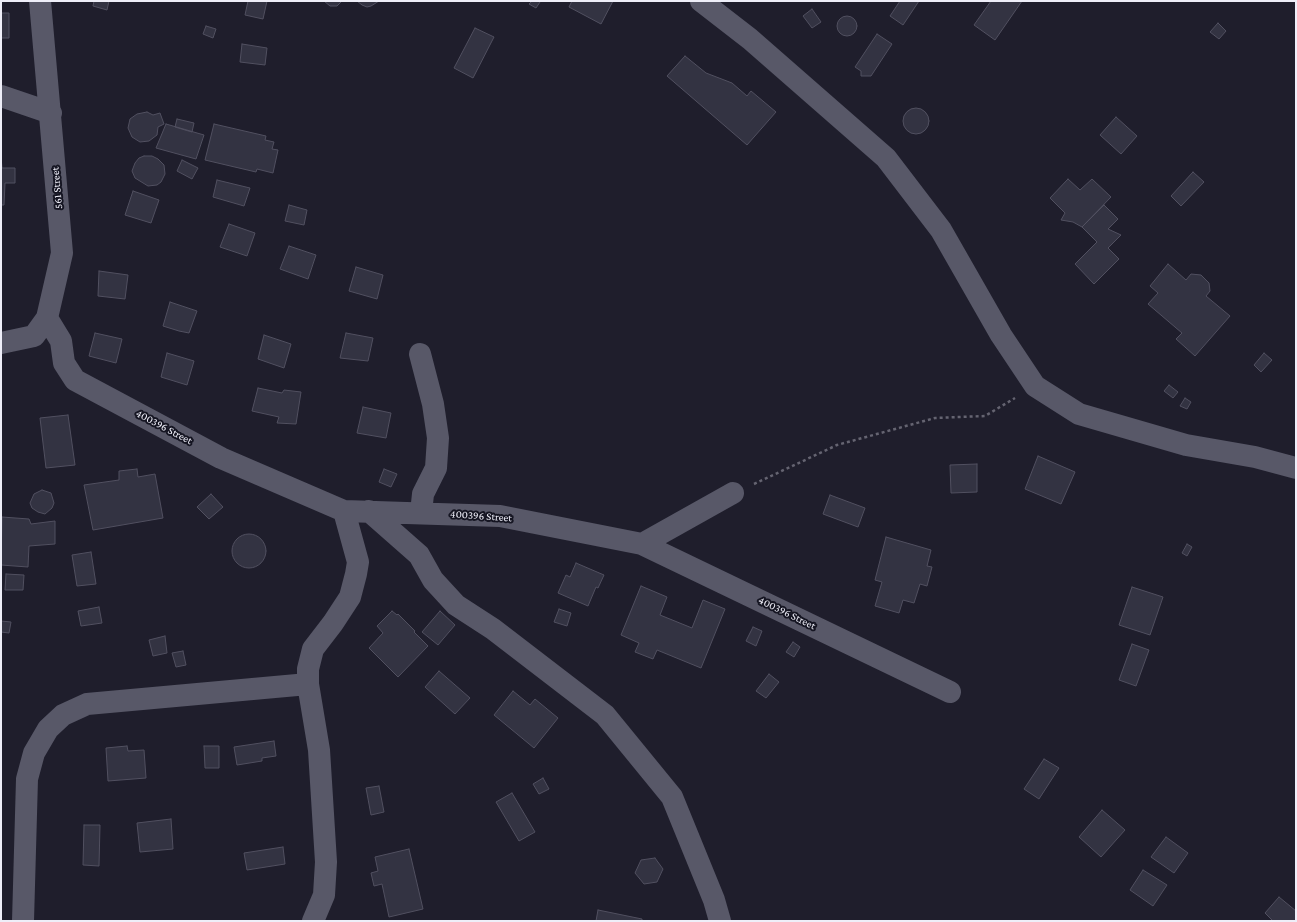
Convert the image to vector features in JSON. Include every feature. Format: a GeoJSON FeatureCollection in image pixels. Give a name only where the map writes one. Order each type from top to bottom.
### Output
{"type":"FeatureCollection","features":[{"type":"Feature","properties":{"kind":"street","name":"561 Street"},"geometry":{"type":"LineString","coordinates":[[1,343],[34,336],[47,318],[62,253],[40,1]]}},
{"type":"Feature","properties":{"kind":"street"},"geometry":{"type":"LineString","coordinates":[[701,1],[750,38],[886,158],[941,230],[1001,335],[1035,386],[1079,414],[1186,445],[1255,456],[1296,468]]}},
{"type":"Feature","properties":{"kind":"street"},"geometry":{"type":"LineString","coordinates":[[1,96],[50,112]]}},
{"type":"Feature","properties":{"kind":"street","name":"400396 Street"},"geometry":{"type":"LineString","coordinates":[[47,318],[61,341],[64,363],[75,380],[221,458],[344,511],[500,516],[642,544],[950,692]]}},
{"type":"Feature","properties":{"kind":"street"},"geometry":{"type":"LineString","coordinates":[[420,354],[433,404],[438,438],[436,468],[423,494],[422,513]]}},
{"type":"Feature","properties":{"kind":"street"},"geometry":{"type":"LineString","coordinates":[[642,544],[733,493]]}},
{"type":"Feature","properties":{"kind":"street"},"geometry":{"type":"LineString","coordinates":[[314,921],[324,895],[326,862],[319,750],[308,684],[308,668],[314,649],[334,623],[350,597],[356,574],[358,562],[344,511]]}},
{"type":"Feature","properties":{"kind":"street"},"geometry":{"type":"LineString","coordinates":[[369,511],[419,555],[433,580],[456,605],[493,629],[604,715],[672,797],[714,900],[720,921]]}},
{"type":"Feature","properties":{"kind":"street"},"geometry":{"type":"LineString","coordinates":[[23,921],[27,779],[34,753],[48,729],[63,715],[87,704],[308,684]]}},
{"type":"Feature","properties":{"kind":"path"},"geometry":{"type":"LineString","coordinates":[[733,493],[836,445],[935,418],[985,416],[1016,397]]}},
{"type":"Feature","properties":{"kind":"building"},"geometry":{"type":"Polygon","coordinates":[[[94,1],[109,1],[107,10],[93,6],[94,1]]]}},
{"type":"Feature","properties":{"kind":"building"},"geometry":{"type":"Polygon","coordinates":[[[248,1],[267,1],[263,19],[245,15],[248,1]]]}},
{"type":"Feature","properties":{"kind":"building"},"geometry":{"type":"Polygon","coordinates":[[[324,1],[342,1],[337,6],[330,6],[324,1]]]}},
{"type":"Feature","properties":{"kind":"building"},"geometry":{"type":"Polygon","coordinates":[[[357,1],[379,1],[367,7],[357,1]]]}},
{"type":"Feature","properties":{"kind":"building"},"geometry":{"type":"Polygon","coordinates":[[[532,1],[540,2],[536,8],[529,4],[532,1]]]}},
{"type":"Feature","properties":{"kind":"building"},"geometry":{"type":"Polygon","coordinates":[[[572,1],[613,1],[601,24],[569,7],[572,1]]]}},
{"type":"Feature","properties":{"kind":"building"},"geometry":{"type":"Polygon","coordinates":[[[900,1],[919,1],[903,25],[890,16],[900,1]]]}},
{"type":"Feature","properties":{"kind":"building"},"geometry":{"type":"Polygon","coordinates":[[[991,1],[1022,1],[995,40],[974,25],[991,1]]]}},
{"type":"Feature","properties":{"kind":"building"},"geometry":{"type":"Polygon","coordinates":[[[812,9],[821,22],[812,28],[803,16],[812,9]]]}},
{"type":"Feature","properties":{"kind":"building"},"geometry":{"type":"Polygon","coordinates":[[[1,13],[9,13],[9,38],[1,38],[1,13]]]}},
{"type":"Feature","properties":{"kind":"building"},"geometry":{"type":"Polygon","coordinates":[[[847,16],[854,19],[857,26],[854,33],[847,36],[840,33],[837,26],[840,19],[847,16]]]}},
{"type":"Feature","properties":{"kind":"building"},"geometry":{"type":"Polygon","coordinates":[[[1218,23],[1226,31],[1219,39],[1210,32],[1218,23]]]}},
{"type":"Feature","properties":{"kind":"building"},"geometry":{"type":"Polygon","coordinates":[[[206,26],[216,29],[213,38],[203,34],[206,26]]]}},
{"type":"Feature","properties":{"kind":"building"},"geometry":{"type":"Polygon","coordinates":[[[475,28],[494,37],[473,78],[454,68],[475,28]]]}},
{"type":"Feature","properties":{"kind":"building"},"geometry":{"type":"Polygon","coordinates":[[[877,34],[892,44],[871,76],[861,76],[861,71],[855,67],[877,34]]]}},
{"type":"Feature","properties":{"kind":"building"},"geometry":{"type":"Polygon","coordinates":[[[242,44],[267,48],[265,65],[240,62],[242,44]]]}},
{"type":"Feature","properties":{"kind":"building"},"geometry":{"type":"Polygon","coordinates":[[[685,56],[706,73],[732,83],[747,96],[751,91],[776,112],[747,145],[667,76],[685,56]]]}},
{"type":"Feature","properties":{"kind":"building"},"geometry":{"type":"Polygon","coordinates":[[[916,108],[925,112],[929,121],[925,130],[916,134],[907,130],[903,121],[907,112],[916,108]]]}},
{"type":"Feature","properties":{"kind":"building"},"geometry":{"type":"Polygon","coordinates":[[[147,112],[153,115],[160,113],[164,124],[158,127],[157,135],[149,141],[140,142],[132,137],[128,128],[130,119],[137,114],[147,112]]]}},
{"type":"Feature","properties":{"kind":"building"},"geometry":{"type":"Polygon","coordinates":[[[1116,117],[1137,136],[1121,154],[1100,135],[1116,117]]]}},
{"type":"Feature","properties":{"kind":"building"},"geometry":{"type":"Polygon","coordinates":[[[177,119],[194,123],[192,132],[175,127],[177,119]]]}},
{"type":"Feature","properties":{"kind":"building"},"geometry":{"type":"Polygon","coordinates":[[[166,124],[204,135],[196,159],[156,148],[166,124]]]}},
{"type":"Feature","properties":{"kind":"building"},"geometry":{"type":"Polygon","coordinates":[[[214,124],[266,136],[265,140],[274,142],[272,149],[278,150],[273,173],[257,169],[256,172],[205,160],[214,124]]]}},
{"type":"Feature","properties":{"kind":"building"},"geometry":{"type":"Polygon","coordinates":[[[144,156],[152,156],[164,165],[165,174],[161,182],[157,185],[148,186],[135,178],[132,171],[135,163],[139,158],[144,156]]]}},
{"type":"Feature","properties":{"kind":"building"},"geometry":{"type":"Polygon","coordinates":[[[1,157],[2,168],[15,168],[15,183],[5,183],[4,205],[1,205],[1,157]]]}},
{"type":"Feature","properties":{"kind":"building"},"geometry":{"type":"Polygon","coordinates":[[[182,160],[198,168],[192,179],[177,171],[182,160]]]}},
{"type":"Feature","properties":{"kind":"building"},"geometry":{"type":"Polygon","coordinates":[[[1193,172],[1204,182],[1181,206],[1171,196],[1193,172]]]}},
{"type":"Feature","properties":{"kind":"building"},"geometry":{"type":"Polygon","coordinates":[[[1068,179],[1080,190],[1092,179],[1111,197],[1082,227],[1073,222],[1061,220],[1065,213],[1050,198],[1068,179]]]}},
{"type":"Feature","properties":{"kind":"building"},"geometry":{"type":"Polygon","coordinates":[[[217,180],[250,188],[244,206],[213,197],[217,180]]]}},
{"type":"Feature","properties":{"kind":"building"},"geometry":{"type":"Polygon","coordinates":[[[133,191],[159,200],[151,223],[125,215],[133,191]]]}},
{"type":"Feature","properties":{"kind":"building"},"geometry":{"type":"Polygon","coordinates":[[[289,205],[307,210],[304,225],[285,221],[289,205]]]}},
{"type":"Feature","properties":{"kind":"building"},"geometry":{"type":"Polygon","coordinates":[[[1104,205],[1118,219],[1108,229],[1121,235],[1108,248],[1119,259],[1094,284],[1075,264],[1097,242],[1082,227],[1104,205]]]}},
{"type":"Feature","properties":{"kind":"building"},"geometry":{"type":"Polygon","coordinates":[[[229,224],[255,233],[247,256],[220,247],[229,224]]]}},
{"type":"Feature","properties":{"kind":"building"},"geometry":{"type":"Polygon","coordinates":[[[289,246],[316,255],[308,279],[280,269],[289,246]]]}},
{"type":"Feature","properties":{"kind":"building"},"geometry":{"type":"Polygon","coordinates":[[[1168,264],[1186,280],[1191,274],[1201,275],[1209,283],[1210,291],[1206,296],[1230,316],[1195,356],[1176,339],[1182,333],[1148,304],[1158,293],[1150,286],[1168,264]]]}},
{"type":"Feature","properties":{"kind":"building"},"geometry":{"type":"Polygon","coordinates":[[[356,267],[383,275],[377,299],[349,291],[356,267]]]}},
{"type":"Feature","properties":{"kind":"building"},"geometry":{"type":"Polygon","coordinates":[[[99,271],[128,275],[125,299],[98,296],[99,271]]]}},
{"type":"Feature","properties":{"kind":"building"},"geometry":{"type":"Polygon","coordinates":[[[170,302],[197,311],[189,333],[163,326],[170,302]]]}},
{"type":"Feature","properties":{"kind":"building"},"geometry":{"type":"Polygon","coordinates":[[[95,333],[122,339],[116,363],[89,356],[95,333]]]}},
{"type":"Feature","properties":{"kind":"building"},"geometry":{"type":"Polygon","coordinates":[[[346,333],[373,338],[368,361],[340,358],[346,333]]]}},
{"type":"Feature","properties":{"kind":"building"},"geometry":{"type":"Polygon","coordinates":[[[264,335],[291,344],[284,368],[258,359],[264,335]]]}},
{"type":"Feature","properties":{"kind":"building"},"geometry":{"type":"Polygon","coordinates":[[[167,353],[194,361],[187,385],[161,377],[167,353]]]}},
{"type":"Feature","properties":{"kind":"building"},"geometry":{"type":"Polygon","coordinates":[[[1264,353],[1272,360],[1261,372],[1254,365],[1264,353]]]}},
{"type":"Feature","properties":{"kind":"building"},"geometry":{"type":"Polygon","coordinates":[[[1169,385],[1178,392],[1173,398],[1164,391],[1169,385]]]}},
{"type":"Feature","properties":{"kind":"building"},"geometry":{"type":"Polygon","coordinates":[[[258,388],[282,393],[284,390],[301,392],[296,424],[277,423],[279,417],[252,411],[258,388]]]}},
{"type":"Feature","properties":{"kind":"building"},"geometry":{"type":"Polygon","coordinates":[[[1185,398],[1191,402],[1187,409],[1180,406],[1185,398]]]}},
{"type":"Feature","properties":{"kind":"building"},"geometry":{"type":"Polygon","coordinates":[[[363,407],[391,413],[386,438],[357,433],[363,407]]]}},
{"type":"Feature","properties":{"kind":"building"},"geometry":{"type":"Polygon","coordinates":[[[68,415],[75,465],[46,468],[40,418],[68,415]]]}},
{"type":"Feature","properties":{"kind":"building"},"geometry":{"type":"Polygon","coordinates":[[[1038,456],[1075,472],[1061,504],[1025,489],[1038,456]]]}},
{"type":"Feature","properties":{"kind":"building"},"geometry":{"type":"Polygon","coordinates":[[[977,464],[977,492],[951,493],[950,465],[977,464]]]}},
{"type":"Feature","properties":{"kind":"building"},"geometry":{"type":"Polygon","coordinates":[[[137,469],[138,477],[155,474],[163,518],[93,530],[84,485],[119,480],[119,471],[137,469]]]}},
{"type":"Feature","properties":{"kind":"building"},"geometry":{"type":"Polygon","coordinates":[[[384,469],[397,474],[391,487],[379,482],[384,469]]]}},
{"type":"Feature","properties":{"kind":"building"},"geometry":{"type":"Polygon","coordinates":[[[42,490],[51,493],[54,503],[52,508],[45,514],[32,508],[30,503],[34,494],[42,490]]]}},
{"type":"Feature","properties":{"kind":"building"},"geometry":{"type":"Polygon","coordinates":[[[211,494],[223,507],[209,519],[197,507],[211,494]]]}},
{"type":"Feature","properties":{"kind":"building"},"geometry":{"type":"Polygon","coordinates":[[[830,495],[865,508],[858,527],[823,514],[830,495]]]}},
{"type":"Feature","properties":{"kind":"building"},"geometry":{"type":"Polygon","coordinates":[[[2,517],[29,519],[31,524],[55,521],[55,544],[29,546],[28,567],[1,565],[2,517]]]}},
{"type":"Feature","properties":{"kind":"building"},"geometry":{"type":"Polygon","coordinates":[[[246,534],[252,534],[256,535],[263,541],[266,551],[265,558],[259,565],[252,568],[246,568],[242,567],[235,561],[232,554],[232,548],[233,544],[239,537],[246,534]]]}},
{"type":"Feature","properties":{"kind":"building"},"geometry":{"type":"Polygon","coordinates":[[[886,537],[931,550],[927,566],[932,567],[927,586],[920,584],[914,603],[903,600],[899,613],[875,606],[882,582],[875,580],[886,537]]]}},
{"type":"Feature","properties":{"kind":"building"},"geometry":{"type":"Polygon","coordinates":[[[1187,544],[1192,547],[1187,556],[1182,553],[1187,544]]]}},
{"type":"Feature","properties":{"kind":"building"},"geometry":{"type":"Polygon","coordinates":[[[91,552],[96,584],[77,586],[72,555],[91,552]]]}},
{"type":"Feature","properties":{"kind":"building"},"geometry":{"type":"Polygon","coordinates":[[[576,563],[604,575],[598,588],[596,587],[588,606],[558,593],[566,575],[570,577],[576,563]]]}},
{"type":"Feature","properties":{"kind":"building"},"geometry":{"type":"Polygon","coordinates":[[[6,574],[24,575],[23,590],[5,590],[6,574]]]}},
{"type":"Feature","properties":{"kind":"building"},"geometry":{"type":"Polygon","coordinates":[[[641,586],[667,597],[660,615],[692,628],[703,600],[725,609],[701,668],[657,650],[653,659],[635,652],[639,643],[621,635],[641,586]]]}},
{"type":"Feature","properties":{"kind":"building"},"geometry":{"type":"Polygon","coordinates":[[[1132,587],[1163,597],[1150,635],[1119,625],[1132,587]]]}},
{"type":"Feature","properties":{"kind":"building"},"geometry":{"type":"Polygon","coordinates":[[[99,607],[102,623],[81,626],[78,611],[99,607]]]}},
{"type":"Feature","properties":{"kind":"building"},"geometry":{"type":"Polygon","coordinates":[[[559,609],[571,613],[567,626],[554,622],[559,609]]]}},
{"type":"Feature","properties":{"kind":"building"},"geometry":{"type":"Polygon","coordinates":[[[392,611],[397,615],[398,614],[428,646],[398,677],[369,648],[383,633],[377,626],[392,611]]]}},
{"type":"Feature","properties":{"kind":"building"},"geometry":{"type":"Polygon","coordinates":[[[440,611],[455,625],[438,645],[422,632],[440,611]]]}},
{"type":"Feature","properties":{"kind":"building"},"geometry":{"type":"Polygon","coordinates":[[[1,621],[11,622],[9,633],[1,632],[1,621]]]}},
{"type":"Feature","properties":{"kind":"building"},"geometry":{"type":"Polygon","coordinates":[[[753,627],[762,631],[756,646],[746,641],[753,627]]]}},
{"type":"Feature","properties":{"kind":"building"},"geometry":{"type":"Polygon","coordinates":[[[165,636],[167,653],[153,656],[149,640],[165,636]]]}},
{"type":"Feature","properties":{"kind":"building"},"geometry":{"type":"Polygon","coordinates":[[[793,642],[800,647],[794,657],[786,652],[793,642]]]}},
{"type":"Feature","properties":{"kind":"building"},"geometry":{"type":"Polygon","coordinates":[[[1132,644],[1149,650],[1136,686],[1119,680],[1132,644]]]}},
{"type":"Feature","properties":{"kind":"building"},"geometry":{"type":"Polygon","coordinates":[[[183,651],[186,665],[176,667],[172,653],[183,651]]]}},
{"type":"Feature","properties":{"kind":"building"},"geometry":{"type":"Polygon","coordinates":[[[439,671],[470,698],[455,714],[425,687],[439,671]]]}},
{"type":"Feature","properties":{"kind":"building"},"geometry":{"type":"Polygon","coordinates":[[[769,674],[779,682],[766,698],[756,691],[769,674]]]}},
{"type":"Feature","properties":{"kind":"building"},"geometry":{"type":"Polygon","coordinates":[[[513,691],[530,705],[535,699],[558,718],[534,748],[494,715],[513,691]]]}},
{"type":"Feature","properties":{"kind":"building"},"geometry":{"type":"Polygon","coordinates":[[[274,741],[276,756],[262,758],[262,761],[237,765],[234,747],[274,741]]]}},
{"type":"Feature","properties":{"kind":"building"},"geometry":{"type":"Polygon","coordinates":[[[127,746],[128,751],[144,750],[146,778],[108,781],[106,748],[127,746]]]}},
{"type":"Feature","properties":{"kind":"building"},"geometry":{"type":"Polygon","coordinates":[[[204,746],[219,746],[219,768],[205,768],[204,746]]]}},
{"type":"Feature","properties":{"kind":"building"},"geometry":{"type":"Polygon","coordinates":[[[1044,759],[1059,768],[1039,799],[1024,789],[1044,759]]]}},
{"type":"Feature","properties":{"kind":"building"},"geometry":{"type":"Polygon","coordinates":[[[543,778],[549,789],[539,794],[533,784],[543,778]]]}},
{"type":"Feature","properties":{"kind":"building"},"geometry":{"type":"Polygon","coordinates":[[[379,786],[384,812],[371,815],[366,788],[379,786]]]}},
{"type":"Feature","properties":{"kind":"building"},"geometry":{"type":"Polygon","coordinates":[[[512,793],[535,832],[519,841],[496,802],[512,793]]]}},
{"type":"Feature","properties":{"kind":"building"},"geometry":{"type":"Polygon","coordinates":[[[1102,810],[1125,830],[1101,857],[1079,837],[1102,810]]]}},
{"type":"Feature","properties":{"kind":"building"},"geometry":{"type":"Polygon","coordinates":[[[171,819],[173,849],[140,852],[137,823],[171,819]]]}},
{"type":"Feature","properties":{"kind":"building"},"geometry":{"type":"Polygon","coordinates":[[[84,825],[100,825],[99,866],[83,865],[84,825]]]}},
{"type":"Feature","properties":{"kind":"building"},"geometry":{"type":"Polygon","coordinates":[[[1166,837],[1188,853],[1174,873],[1151,857],[1166,837]]]}},
{"type":"Feature","properties":{"kind":"building"},"geometry":{"type":"Polygon","coordinates":[[[283,847],[285,864],[247,870],[244,853],[283,847]]]}},
{"type":"Feature","properties":{"kind":"building"},"geometry":{"type":"Polygon","coordinates":[[[409,849],[423,909],[389,917],[382,884],[374,886],[371,873],[378,871],[375,857],[409,849]]]}},
{"type":"Feature","properties":{"kind":"building"},"geometry":{"type":"Polygon","coordinates":[[[655,858],[663,869],[657,882],[644,884],[635,873],[641,860],[655,858]]]}},
{"type":"Feature","properties":{"kind":"building"},"geometry":{"type":"Polygon","coordinates":[[[1143,870],[1167,885],[1153,906],[1130,890],[1143,870]]]}},
{"type":"Feature","properties":{"kind":"building"},"geometry":{"type":"Polygon","coordinates":[[[1279,897],[1296,911],[1296,921],[1273,921],[1265,913],[1279,897]]]}},
{"type":"Feature","properties":{"kind":"building"},"geometry":{"type":"Polygon","coordinates":[[[598,910],[642,919],[642,921],[596,921],[598,910]]]}}]}
